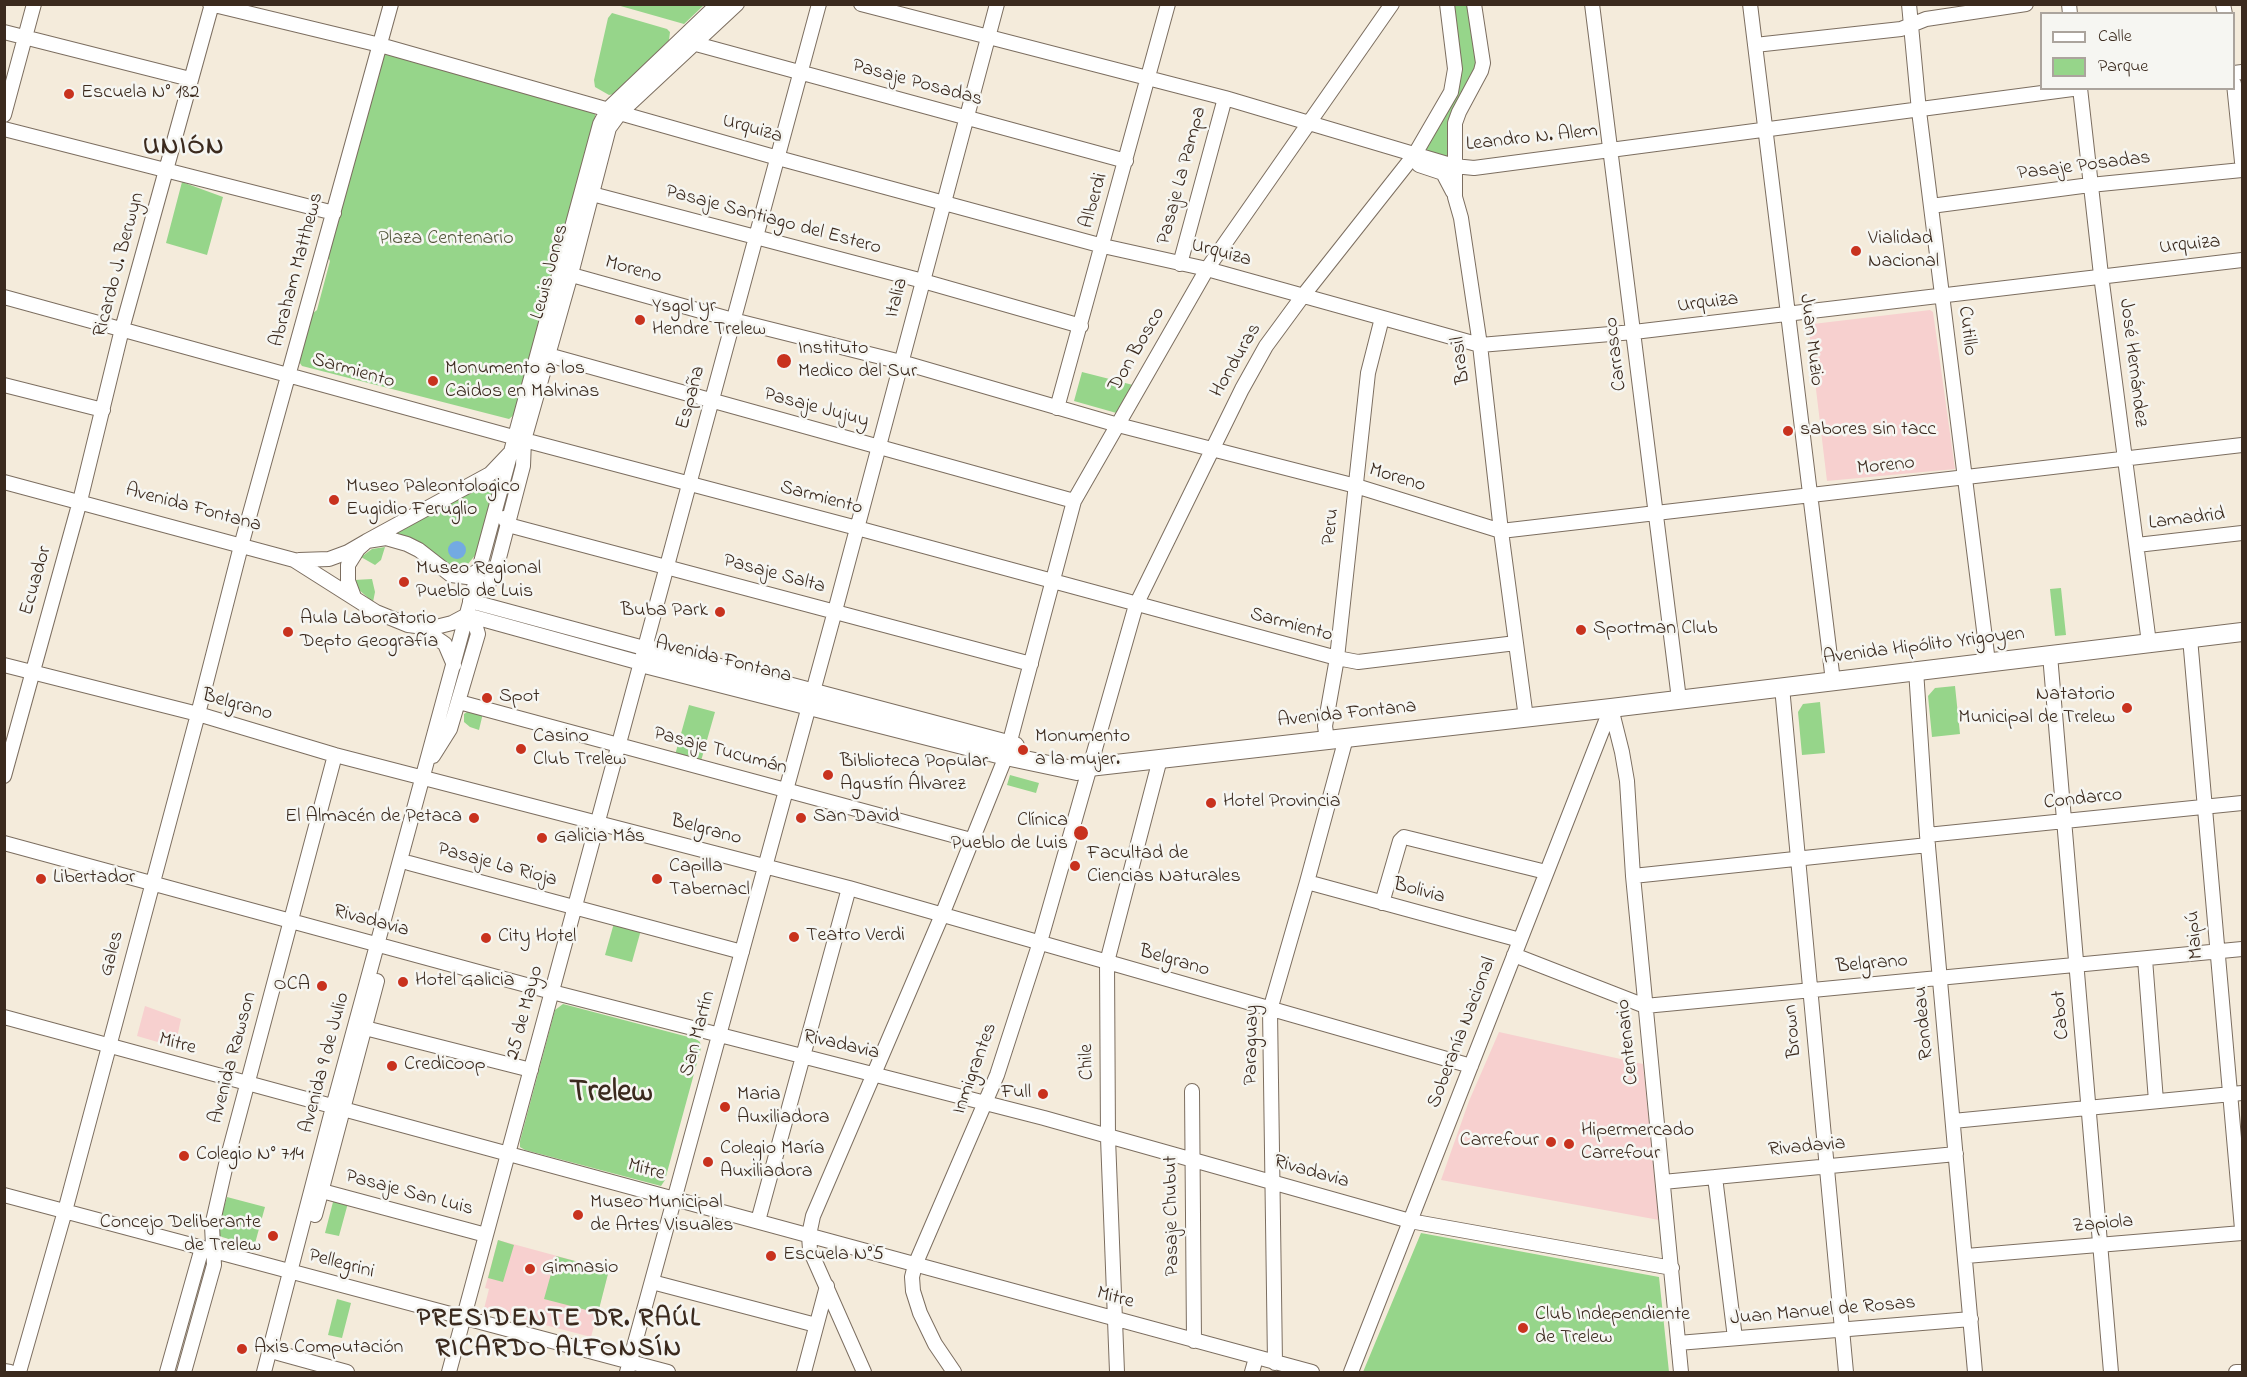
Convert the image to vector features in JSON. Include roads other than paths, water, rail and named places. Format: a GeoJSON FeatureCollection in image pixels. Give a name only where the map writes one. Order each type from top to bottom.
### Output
{"type":"FeatureCollection","features":[{"type":"Feature","properties":{"kind":"main road","name":"Avenida Hipólito Yrigoyen"},"geometry":{"type":"LineString","coordinates":[[1611,708],[2242,632]]}},
{"type":"Feature","properties":{"kind":"main road","name":"Avenida Fontana"},"geometry":{"type":"LineString","coordinates":[[642,656],[1007,750],[1068,771],[1611,708]]}},
{"type":"Feature","properties":{"kind":"street"},"geometry":{"type":"LineString","coordinates":[[4,115],[34,4]]}},
{"type":"Feature","properties":{"kind":"street","name":"Abraham Matthews"},"geometry":{"type":"LineString","coordinates":[[241,546],[391,4]]}},
{"type":"Feature","properties":{"kind":"street","name":"Lewis Jones"},"geometry":{"type":"LineString","coordinates":[[466,615],[566,273],[592,194],[614,111],[696,44],[737,4]]}},
{"type":"Feature","properties":{"kind":"street","name":"España"},"geometry":{"type":"LineString","coordinates":[[642,656],[819,4]]}},
{"type":"Feature","properties":{"kind":"street","name":"Leandro N. Alem"},"geometry":{"type":"LineString","coordinates":[[861,4],[1225,98],[1454,166],[1474,168],[2066,90]]}},
{"type":"Feature","properties":{"kind":"street","name":"Italia"},"geometry":{"type":"LineString","coordinates":[[811,698],[997,4]]}},
{"type":"Feature","properties":{"kind":"street","name":"Alberdi"},"geometry":{"type":"LineString","coordinates":[[1057,408],[1168,4]]}},
{"type":"Feature","properties":{"kind":"street","name":"Don Bosco"},"geometry":{"type":"LineString","coordinates":[[809,1235],[813,1216],[942,915],[1007,750],[1074,501],[1207,269],[1392,4]]}},
{"type":"Feature","properties":{"kind":"street","name":"Honduras"},"geometry":{"type":"LineString","coordinates":[[1089,767],[1136,605],[1242,389],[1266,346],[1302,297],[1415,154],[1451,92],[1455,81],[1447,4]]}},
{"type":"Feature","properties":{"kind":"street","name":"Brasil"},"geometry":{"type":"LineString","coordinates":[[1474,4],[1483,63],[1455,123],[1455,197],[1461,218],[1480,345],[1500,531],[1526,718]]}},
{"type":"Feature","properties":{"kind":"street","name":"Carrasco"},"geometry":{"type":"LineString","coordinates":[[1592,4],[1679,699]]}},
{"type":"Feature","properties":{"kind":"street","name":"Juan Muzio"},"geometry":{"type":"LineString","coordinates":[[1750,4],[1833,681]]}},
{"type":"Feature","properties":{"kind":"street","name":"Cutillo"},"geometry":{"type":"LineString","coordinates":[[1909,4],[1918,111],[1988,662]]}},
{"type":"Feature","properties":{"kind":"street"},"geometry":{"type":"LineString","coordinates":[[1755,45],[1901,29],[1926,18],[2026,4]]}},
{"type":"Feature","properties":{"kind":"street","name":"Urquiza"},"geometry":{"type":"LineString","coordinates":[[211,5],[380,45],[778,158],[1103,246],[1207,269],[1480,345],[1634,332],[1787,315],[2101,275],[2242,260]]}},
{"type":"Feature","properties":{"kind":"street","name":"Ricardo J. Berwyn"},"geometry":{"type":"LineString","coordinates":[[80,501],[122,329],[211,5]]}},
{"type":"Feature","properties":{"kind":"street","name":"Lewis Jones"},"geometry":{"type":"LineString","coordinates":[[472,594],[494,577],[523,466],[517,443],[548,355],[600,124],[714,7]]}},
{"type":"Feature","properties":{"kind":"street"},"geometry":{"type":"LineString","coordinates":[[4,32],[190,79]]}},
{"type":"Feature","properties":{"kind":"street","name":"Pasaje Posadas"},"geometry":{"type":"LineString","coordinates":[[696,44],[1126,161]]}},
{"type":"Feature","properties":{"kind":"street","name":"José Hernández"},"geometry":{"type":"LineString","coordinates":[[2080,90],[2101,275],[2149,643]]}},
{"type":"Feature","properties":{"kind":"street"},"geometry":{"type":"LineString","coordinates":[[2235,90],[2242,162]]}},
{"type":"Feature","properties":{"kind":"street","name":"Pasaje La Pampa"},"geometry":{"type":"LineString","coordinates":[[1180,264],[1225,98]]}},
{"type":"Feature","properties":{"kind":"street"},"geometry":{"type":"LineString","coordinates":[[4,129],[166,168],[334,213]]}},
{"type":"Feature","properties":{"kind":"street","name":"Leandro N. Alem"},"geometry":{"type":"LineString","coordinates":[[1402,171],[1418,164],[1443,173],[1455,197]]}},
{"type":"Feature","properties":{"kind":"street","name":"Pasaje Posadas"},"geometry":{"type":"LineString","coordinates":[[1931,206],[2090,185],[2242,170]]}},
{"type":"Feature","properties":{"kind":"street","name":"Pasaje Santiago del Estero"},"geometry":{"type":"LineString","coordinates":[[592,194],[922,281],[1081,326]]}},
{"type":"Feature","properties":{"kind":"street","name":"Moreno"},"geometry":{"type":"LineString","coordinates":[[566,273],[733,320],[901,362],[1118,425],[1356,486],[1500,531],[2242,445]]}},
{"type":"Feature","properties":{"kind":"street","name":"Sarmiento"},"geometry":{"type":"LineString","coordinates":[[4,297],[290,374],[517,443],[857,528],[1337,658],[1358,662],[1516,643]]}},
{"type":"Feature","properties":{"kind":"street","name":"Peru"},"geometry":{"type":"LineString","coordinates":[[1327,740],[1325,726],[1337,658],[1368,373],[1382,318]]}},
{"type":"Feature","properties":{"kind":"street","name":"Pasaje Jujuy"},"geometry":{"type":"LineString","coordinates":[[548,355],[1074,501]]}},
{"type":"Feature","properties":{"kind":"street"},"geometry":{"type":"LineString","coordinates":[[4,385],[103,410]]}},
{"type":"Feature","properties":{"kind":"street"},"geometry":{"type":"LineString","coordinates":[[354,597],[348,581],[348,565],[358,549],[367,541],[490,474],[504,462],[517,443]]}},
{"type":"Feature","properties":{"kind":"street","name":"Avenida Fontana"},"geometry":{"type":"LineString","coordinates":[[4,482],[294,560],[329,559],[348,552],[367,541],[386,538],[419,550],[451,575],[467,577],[478,571]]}},
{"type":"Feature","properties":{"kind":"street","name":"Ecuador"},"geometry":{"type":"LineString","coordinates":[[4,776],[80,501]]}},
{"type":"Feature","properties":{"kind":"street"},"geometry":{"type":"LineString","coordinates":[[497,506],[508,525]]}},
{"type":"Feature","properties":{"kind":"street","name":"Pasaje Salta"},"geometry":{"type":"LineString","coordinates":[[508,525],[1031,664]]}},
{"type":"Feature","properties":{"kind":"street","name":"Lamadrid"},"geometry":{"type":"LineString","coordinates":[[2137,545],[2242,533]]}},
{"type":"Feature","properties":{"kind":"street","name":"Gales"},"geometry":{"type":"LineString","coordinates":[[20,1372],[153,883],[241,546]]}},
{"type":"Feature","properties":{"kind":"street","name":"Avenida Fontana"},"geometry":{"type":"LineString","coordinates":[[294,560],[386,617],[422,628],[442,626],[466,615],[642,656]]}},
{"type":"Feature","properties":{"kind":"street"},"geometry":{"type":"LineString","coordinates":[[472,594],[642,656]]}},
{"type":"Feature","properties":{"kind":"street","name":"Avenida 9 de Julio"},"geometry":{"type":"LineString","coordinates":[[273,1372],[338,1108],[427,773],[466,615]]}},
{"type":"Feature","properties":{"kind":"street","name":"Avenida 9 de Julio"},"geometry":{"type":"LineString","coordinates":[[264,1372],[322,1191],[338,1108],[365,1028],[382,944],[409,863],[427,773],[448,735],[478,634],[475,624],[466,615]]}},
{"type":"Feature","properties":{"kind":"street"},"geometry":{"type":"LineString","coordinates":[[422,628],[445,644],[451,656],[452,671],[459,698]]}},
{"type":"Feature","properties":{"kind":"street","name":"Maipú"},"geometry":{"type":"LineString","coordinates":[[2190,638],[2217,952],[2236,1094],[2242,1231]]}},
{"type":"Feature","properties":{"kind":"street","name":"Cabot"},"geometry":{"type":"LineString","coordinates":[[2050,655],[2111,1372]]}},
{"type":"Feature","properties":{"kind":"street","name":"25 de Mayo"},"geometry":{"type":"LineString","coordinates":[[449,1372],[642,656]]}},
{"type":"Feature","properties":{"kind":"street","name":"Belgrano"},"geometry":{"type":"LineString","coordinates":[[4,665],[198,714],[335,755],[427,773],[598,822],[849,888],[1471,1066]]}},
{"type":"Feature","properties":{"kind":"street","name":"Rondeau"},"geometry":{"type":"LineString","coordinates":[[1916,670],[1928,840],[1976,1372]]}},
{"type":"Feature","properties":{"kind":"street","name":"Brown"},"geometry":{"type":"LineString","coordinates":[[1782,687],[1846,1372]]}},
{"type":"Feature","properties":{"kind":"street","name":"Pasaje Tucumán"},"geometry":{"type":"LineString","coordinates":[[459,698],[619,745],[972,840]]}},
{"type":"Feature","properties":{"kind":"street","name":"San Martín"},"geometry":{"type":"LineString","coordinates":[[628,1367],[811,698]]}},
{"type":"Feature","properties":{"kind":"street","name":"Soberanía Nacional"},"geometry":{"type":"LineString","coordinates":[[1351,1372],[1611,708]]}},
{"type":"Feature","properties":{"kind":"street","name":"Centenario"},"geometry":{"type":"LineString","coordinates":[[1611,708],[1625,767],[1633,876],[1681,1372]]}},
{"type":"Feature","properties":{"kind":"street","name":"Paraguay"},"geometry":{"type":"LineString","coordinates":[[1275,1363],[1270,1010],[1346,738]]}},
{"type":"Feature","properties":{"kind":"street","name":"Avenida Rawson"},"geometry":{"type":"LineString","coordinates":[[167,1372],[208,1249],[247,1084],[335,755]]}},
{"type":"Feature","properties":{"kind":"street","name":"Chile"},"geometry":{"type":"LineString","coordinates":[[1117,1372],[1108,1138],[1107,962],[1160,759]]}},
{"type":"Feature","properties":{"kind":"street","name":"Inmigrantes"},"geometry":{"type":"LineString","coordinates":[[954,1372],[935,1344],[920,1313],[912,1277],[915,1264],[986,1103],[1040,942],[1089,767]]}},
{"type":"Feature","properties":{"kind":"street","name":"Condarco"},"geometry":{"type":"LineString","coordinates":[[1633,876],[1798,859],[2065,822],[2242,803]]}},
{"type":"Feature","properties":{"kind":"street"},"geometry":{"type":"LineString","coordinates":[[1382,903],[1400,841],[1404,837],[1546,872]]}},
{"type":"Feature","properties":{"kind":"street","name":"Rivadavia"},"geometry":{"type":"LineString","coordinates":[[4,843],[552,992],[986,1103],[1410,1221],[1672,1268]]}},
{"type":"Feature","properties":{"kind":"street","name":"Pasaje La Rioja"},"geometry":{"type":"LineString","coordinates":[[409,863],[742,951]]}},
{"type":"Feature","properties":{"kind":"street","name":"Bolivia"},"geometry":{"type":"LineString","coordinates":[[1307,882],[1520,940]]}},
{"type":"Feature","properties":{"kind":"street"},"geometry":{"type":"LineString","coordinates":[[758,1221],[849,888]]}},
{"type":"Feature","properties":{"kind":"street","name":"Belgrano"},"geometry":{"type":"LineString","coordinates":[[1514,955],[1645,1005],[2242,949]]}},
{"type":"Feature","properties":{"kind":"street"},"geometry":{"type":"LineString","coordinates":[[2145,958],[2156,1101]]}},
{"type":"Feature","properties":{"kind":"street","name":"Mitre"},"geometry":{"type":"LineString","coordinates":[[4,1017],[1312,1372]]}},
{"type":"Feature","properties":{"kind":"street"},"geometry":{"type":"LineString","coordinates":[[365,1028],[531,1071]]}},
{"type":"Feature","properties":{"kind":"street","name":"Pasaje Chubut"},"geometry":{"type":"LineString","coordinates":[[1192,1091],[1194,1341]]}},
{"type":"Feature","properties":{"kind":"street"},"geometry":{"type":"LineString","coordinates":[[1953,1120],[2236,1094]]}},
{"type":"Feature","properties":{"kind":"street","name":"Rivadavia"},"geometry":{"type":"LineString","coordinates":[[1663,1182],[1956,1154]]}},
{"type":"Feature","properties":{"kind":"street"},"geometry":{"type":"LineString","coordinates":[[1715,1177],[1735,1338]]}},
{"type":"Feature","properties":{"kind":"street","name":"Pasaje San Luis"},"geometry":{"type":"LineString","coordinates":[[322,1191],[486,1235]]}},
{"type":"Feature","properties":{"kind":"street","name":"Pellegrini"},"geometry":{"type":"LineString","coordinates":[[4,1195],[464,1318],[628,1367],[668,1372]]}},
{"type":"Feature","properties":{"kind":"street","name":"Zapiola"},"geometry":{"type":"LineString","coordinates":[[1966,1256],[2242,1231]]}},
{"type":"Feature","properties":{"kind":"street"},"geometry":{"type":"LineString","coordinates":[[809,1235],[813,1261],[827,1286],[864,1372]]}},
{"type":"Feature","properties":{"kind":"street","name":"Avenida Rawson"},"geometry":{"type":"LineString","coordinates":[[184,1372],[214,1265],[208,1249]]}},
{"type":"Feature","properties":{"kind":"street"},"geometry":{"type":"LineString","coordinates":[[652,1282],[816,1325]]}},
{"type":"Feature","properties":{"kind":"street"},"geometry":{"type":"LineString","coordinates":[[804,1372],[827,1286]]}},
{"type":"Feature","properties":{"kind":"street","name":"Juan Manuel de Rosas"},"geometry":{"type":"LineString","coordinates":[[1678,1343],[1971,1319]]}},
{"type":"Feature","properties":{"kind":"street"},"geometry":{"type":"LineString","coordinates":[[278,1353],[347,1372]]}},
{"type":"Feature","properties":{"kind":"street"},"geometry":{"type":"LineString","coordinates":[[1252,1372],[1256,1358]]}},
{"type":"Feature","properties":{"kind":"street"},"geometry":{"type":"LineString","coordinates":[[4,1371],[10,1372]]}},
{"type":"Feature","properties":{"kind":"street"},"geometry":{"type":"LineString","coordinates":[[2236,1372],[2242,1372]]}},
{"type":"Feature","properties":{"kind":"water"},"geometry":{"type":"Polygon","coordinates":[[[453,541],[461,541],[466,546],[464,557],[453,559],[448,554],[448,546],[453,541]]]}},
{"type":"Feature","properties":{"kind":"place","name":"Escuela N° 182"},"geometry":{"type":"Point","coordinates":[69,94]}},
{"type":"Feature","properties":{"kind":"place","name":"Vialidad Nacional"},"geometry":{"type":"Point","coordinates":[1856,251]}},
{"type":"Feature","properties":{"kind":"place","name":"Ysgol yr Hendre Trelew"},"geometry":{"type":"Point","coordinates":[640,320]}},
{"type":"Feature","properties":{"kind":"place","name":"Instituto Medico del Sur"},"geometry":{"type":"Point","coordinates":[784,361]}},
{"type":"Feature","properties":{"kind":"place","name":"Monumento a los Caidos en Malvinas"},"geometry":{"type":"Point","coordinates":[433,381]}},
{"type":"Feature","properties":{"kind":"place","name":"sabores sin tacc"},"geometry":{"type":"Point","coordinates":[1788,431]}},
{"type":"Feature","properties":{"kind":"place","name":"Museo Paleontologico Eugidio Feruglio"},"geometry":{"type":"Point","coordinates":[334,500]}},
{"type":"Feature","properties":{"kind":"place","name":"Museo Regional Pueblo de Luis"},"geometry":{"type":"Point","coordinates":[404,582]}},
{"type":"Feature","properties":{"kind":"place","name":"Buba Park"},"geometry":{"type":"Point","coordinates":[720,612]}},
{"type":"Feature","properties":{"kind":"place","name":"Sportman Club"},"geometry":{"type":"Point","coordinates":[1581,630]}},
{"type":"Feature","properties":{"kind":"place","name":"Aula Laboratorio Depto Geografía"},"geometry":{"type":"Point","coordinates":[288,632]}},
{"type":"Feature","properties":{"kind":"place","name":"Spot"},"geometry":{"type":"Point","coordinates":[487,698]}},
{"type":"Feature","properties":{"kind":"place","name":"Natatorio Municipal de Trelew"},"geometry":{"type":"Point","coordinates":[2127,708]}},
{"type":"Feature","properties":{"kind":"place","name":"Casino Club Trelew"},"geometry":{"type":"Point","coordinates":[521,749]}},
{"type":"Feature","properties":{"kind":"place","name":"Monumento a la mujer."},"geometry":{"type":"Point","coordinates":[1023,750]}},
{"type":"Feature","properties":{"kind":"place","name":"Biblioteca Popular Agustín Álvarez"},"geometry":{"type":"Point","coordinates":[828,775]}},
{"type":"Feature","properties":{"kind":"place","name":"Hotel Provincia"},"geometry":{"type":"Point","coordinates":[1211,803]}},
{"type":"Feature","properties":{"kind":"place","name":"El Almacén de Petaca"},"geometry":{"type":"Point","coordinates":[474,818]}},
{"type":"Feature","properties":{"kind":"place","name":"San David"},"geometry":{"type":"Point","coordinates":[801,818]}},
{"type":"Feature","properties":{"kind":"place","name":"Clínica Pueblo de Luis"},"geometry":{"type":"Point","coordinates":[1081,833]}},
{"type":"Feature","properties":{"kind":"place","name":"Galicia Más"},"geometry":{"type":"Point","coordinates":[542,838]}},
{"type":"Feature","properties":{"kind":"place","name":"Facultad de Ciencias Naturales"},"geometry":{"type":"Point","coordinates":[1075,866]}},
{"type":"Feature","properties":{"kind":"place","name":"Libertador"},"geometry":{"type":"Point","coordinates":[41,879]}},
{"type":"Feature","properties":{"kind":"place","name":"Capilla Tabernacl"},"geometry":{"type":"Point","coordinates":[657,879]}},
{"type":"Feature","properties":{"kind":"place","name":"Teatro Verdi"},"geometry":{"type":"Point","coordinates":[794,937]}},
{"type":"Feature","properties":{"kind":"place","name":"City Hotel"},"geometry":{"type":"Point","coordinates":[486,938]}},
{"type":"Feature","properties":{"kind":"place","name":"Hotel Galicia"},"geometry":{"type":"Point","coordinates":[403,982]}},
{"type":"Feature","properties":{"kind":"place","name":"OCA"},"geometry":{"type":"Point","coordinates":[322,986]}},
{"type":"Feature","properties":{"kind":"place","name":"Credicoop"},"geometry":{"type":"Point","coordinates":[392,1066]}},
{"type":"Feature","properties":{"kind":"place","name":"Full"},"geometry":{"type":"Point","coordinates":[1043,1094]}},
{"type":"Feature","properties":{"kind":"place","name":"Maria Auxiliadora"},"geometry":{"type":"Point","coordinates":[725,1107]}},
{"type":"Feature","properties":{"kind":"place","name":"Carrefour"},"geometry":{"type":"Point","coordinates":[1551,1142]}},
{"type":"Feature","properties":{"kind":"place","name":"Hipermercado Carrefour"},"geometry":{"type":"Point","coordinates":[1569,1144]}},
{"type":"Feature","properties":{"kind":"place","name":"Colegio N° 714"},"geometry":{"type":"Point","coordinates":[184,1156]}},
{"type":"Feature","properties":{"kind":"place","name":"Colegio María Auxiliadora"},"geometry":{"type":"Point","coordinates":[708,1162]}},
{"type":"Feature","properties":{"kind":"place","name":"Museo Municipal de Artes Visuales"},"geometry":{"type":"Point","coordinates":[578,1215]}},
{"type":"Feature","properties":{"kind":"place","name":"Concejo Deliberante de Trelew"},"geometry":{"type":"Point","coordinates":[273,1236]}},
{"type":"Feature","properties":{"kind":"place","name":"Escuela N°5"},"geometry":{"type":"Point","coordinates":[771,1256]}},
{"type":"Feature","properties":{"kind":"place","name":"Gimnasio"},"geometry":{"type":"Point","coordinates":[530,1269]}},
{"type":"Feature","properties":{"kind":"place","name":"Club Independiente de Trelew"},"geometry":{"type":"Point","coordinates":[1523,1328]}},
{"type":"Feature","properties":{"kind":"place","name":"Axis Computación"},"geometry":{"type":"Point","coordinates":[242,1349]}},
{"type":"Feature","properties":{"kind":"district","name":"UNIÓN"},"geometry":{"type":"Point","coordinates":[184,149]}},
{"type":"Feature","properties":{"kind":"district","name":"Trelew"},"geometry":{"type":"Point","coordinates":[611,1095]}},
{"type":"Feature","properties":{"kind":"district","name":"PRESIDENTE DR. RAÚL RICARDO ALFONSÍN"},"geometry":{"type":"Point","coordinates":[559,1336]}},
{"type":"Feature","properties":{"kind":"park label","name":"Plaza Centenario"},"geometry":{"type":"Point","coordinates":[446,240]}}]}
